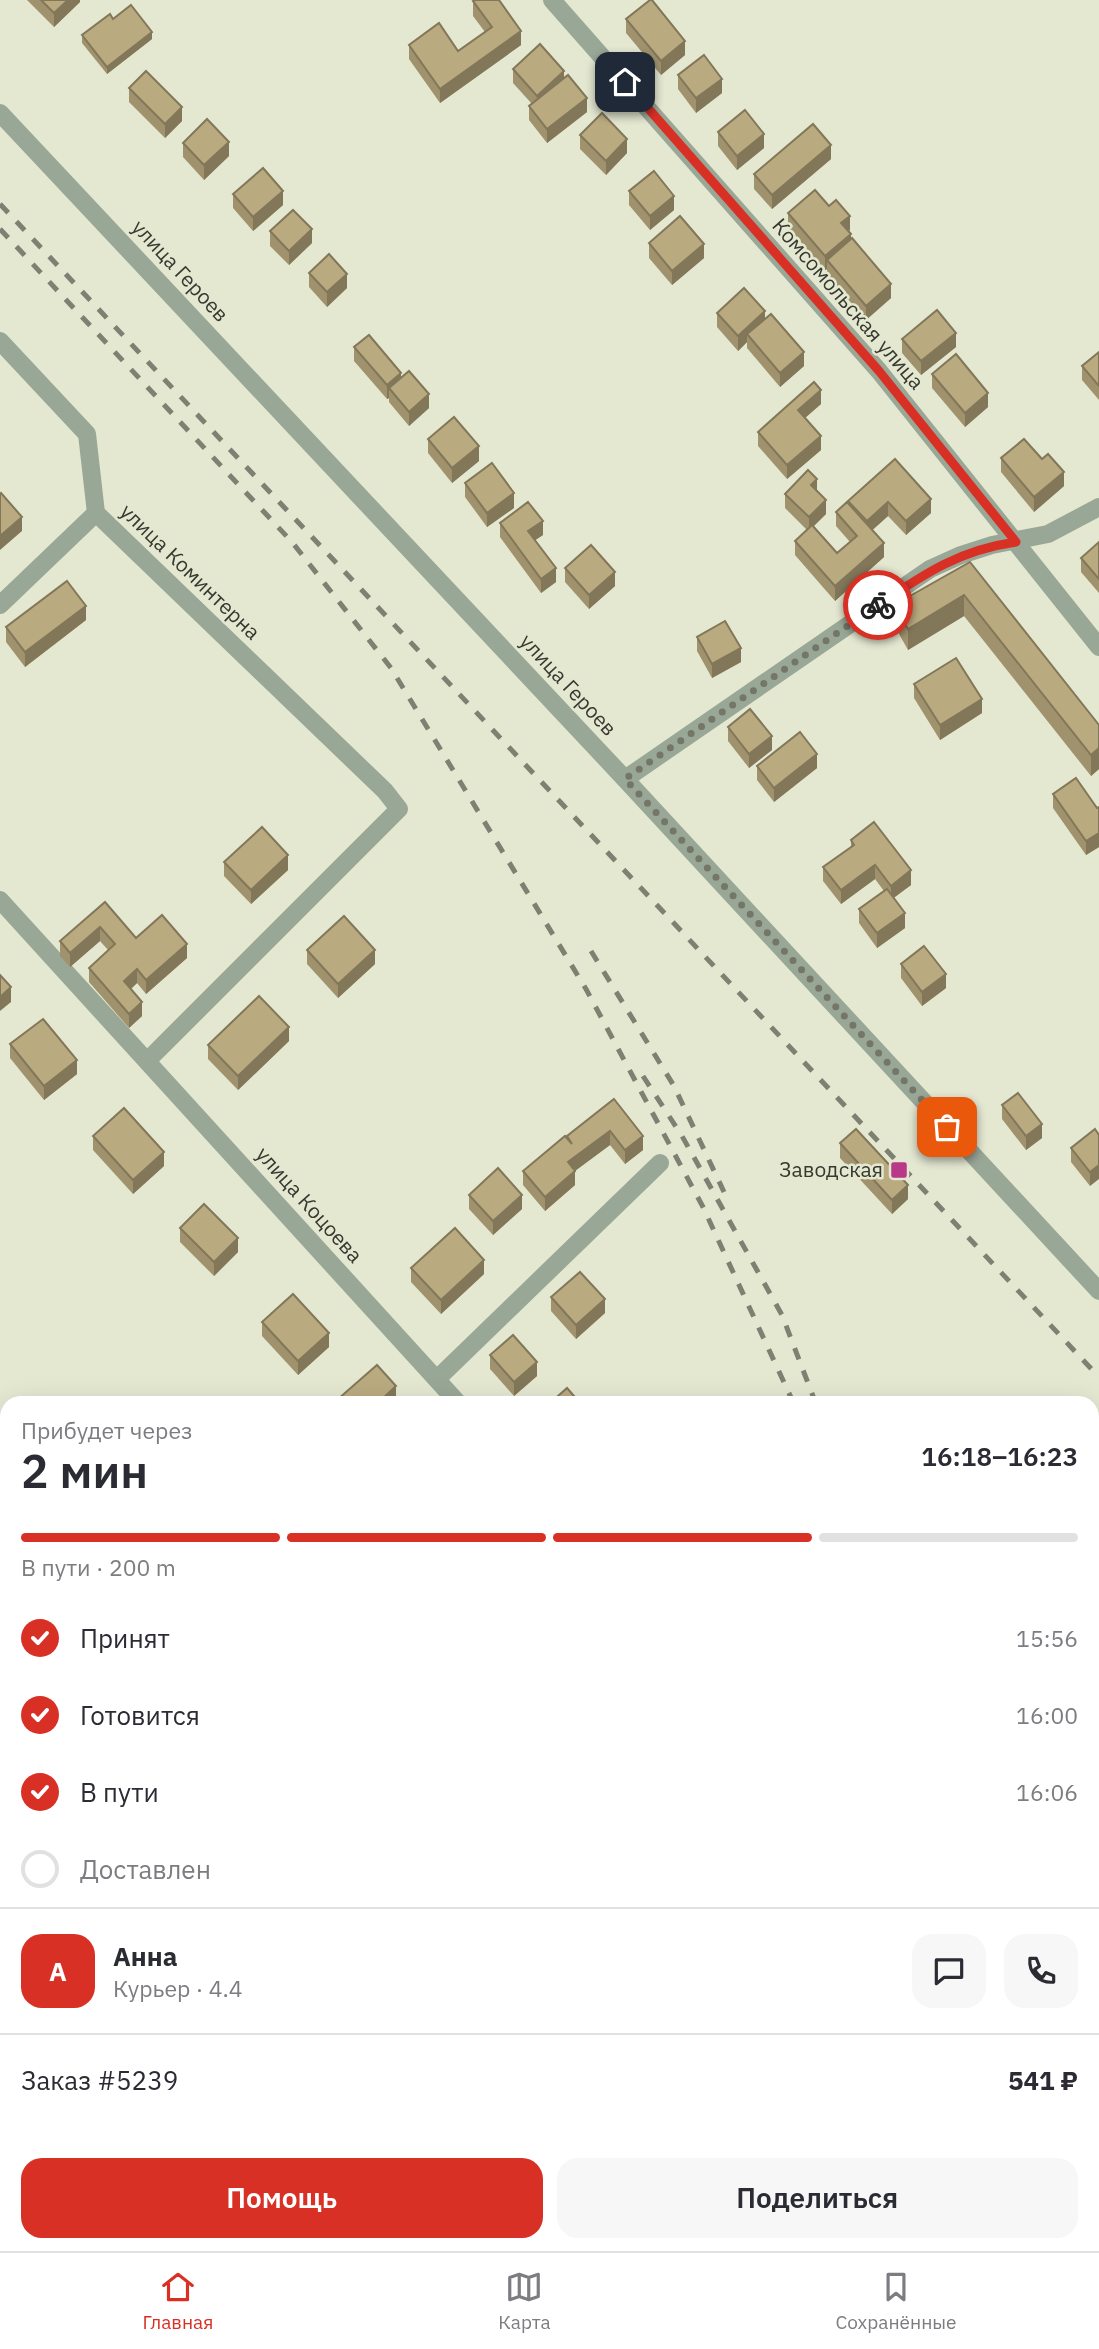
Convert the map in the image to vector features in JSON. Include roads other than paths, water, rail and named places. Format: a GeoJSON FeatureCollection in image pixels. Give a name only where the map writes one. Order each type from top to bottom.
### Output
{"type":"FeatureCollection","features":[{"type":"Feature","properties":{"kind":"street","name":"Комсомольская улица"},"geometry":{"type":"LineString","coordinates":[[552,0],[879,371],[1099,647]]}},
{"type":"Feature","properties":{"kind":"street","name":"улица Героев"},"geometry":{"type":"LineString","coordinates":[[0,113],[625,779],[1099,1291]]}},
{"type":"Feature","properties":{"kind":"street","name":"улица Коминтерна"},"geometry":{"type":"LineString","coordinates":[[0,341],[87,435],[96,513],[385,791],[399,809],[147,1061]]}},
{"type":"Feature","properties":{"kind":"street"},"geometry":{"type":"LineString","coordinates":[[625,779],[930,569],[992,545],[1048,534],[1099,507]]}},
{"type":"Feature","properties":{"kind":"street"},"geometry":{"type":"LineString","coordinates":[[0,605],[96,513]]}},
{"type":"Feature","properties":{"kind":"street","name":"улица Коцоева"},"geometry":{"type":"LineString","coordinates":[[0,900],[452,1396]]}},
{"type":"Feature","properties":{"kind":"street"},"geometry":{"type":"LineString","coordinates":[[438,1379],[660,1163]]}},
{"type":"Feature","properties":{"kind":"railway"},"geometry":{"type":"LineString","coordinates":[[0,204],[1099,1377]]}},
{"type":"Feature","properties":{"kind":"railway"},"geometry":{"type":"LineString","coordinates":[[0,229],[292,542],[391,668],[586,989],[703,1207],[790,1396]]}},
{"type":"Feature","properties":{"kind":"railway"},"geometry":{"type":"LineString","coordinates":[[591,951],[674,1086],[724,1192]]}},
{"type":"Feature","properties":{"kind":"railway"},"geometry":{"type":"LineString","coordinates":[[643,1076],[682,1136],[782,1315],[813,1396]]}},
{"type":"Feature","properties":{"kind":"place","name":"Заводская"},"geometry":{"type":"Point","coordinates":[899,1170]}}]}
